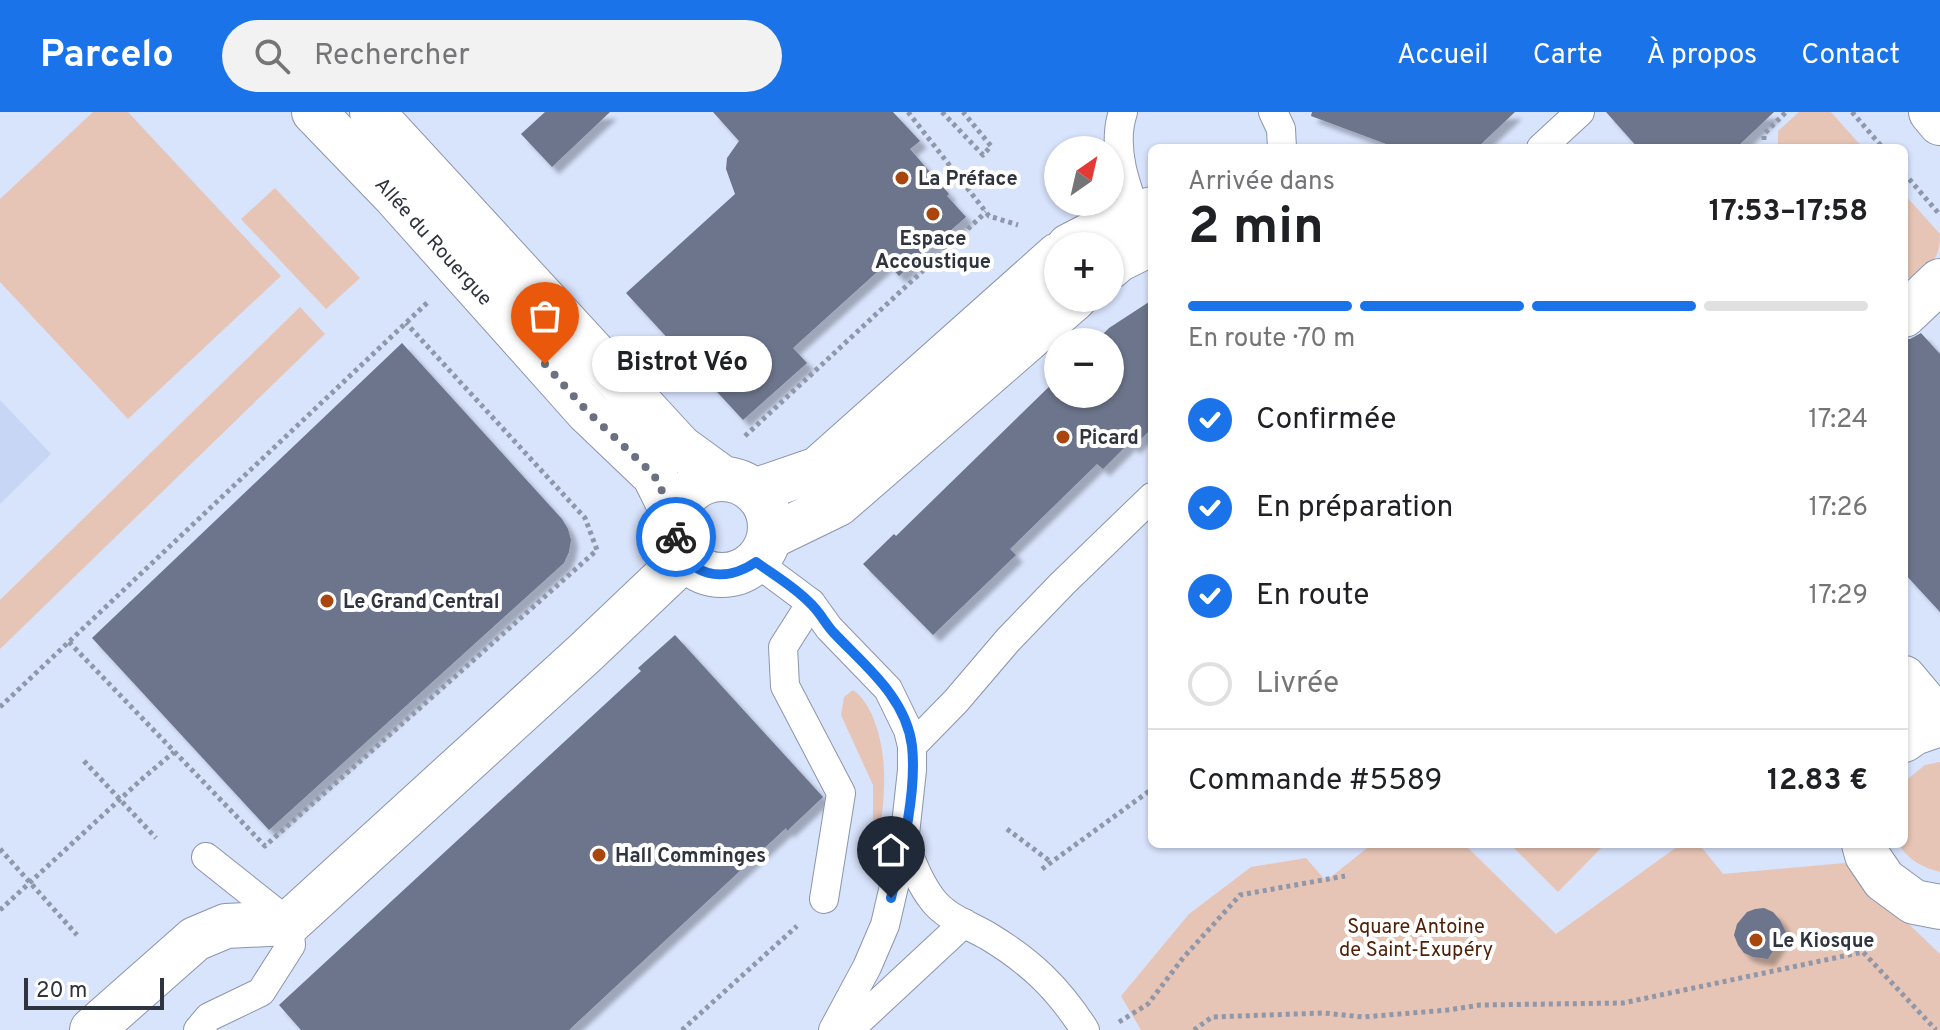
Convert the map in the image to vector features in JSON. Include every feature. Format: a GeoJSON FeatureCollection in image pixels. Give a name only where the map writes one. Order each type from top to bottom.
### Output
{"type":"FeatureCollection","features":[{"type":"Feature","properties":{"kind":"street","name":"Allée du Rouergue"},"geometry":{"type":"LineString","coordinates":[[314,112],[395,196],[587,411],[654,475],[680,538]]}},
{"type":"Feature","properties":{"kind":"street","name":"Allée du Rouergue"},"geometry":{"type":"LineString","coordinates":[[372,112],[680,447],[739,470]]}},
{"type":"Feature","properties":{"kind":"street"},"geometry":{"type":"LineString","coordinates":[[1931,112],[1940,123]]}},
{"type":"Feature","properties":{"kind":"street"},"geometry":{"type":"LineString","coordinates":[[1124,233],[1147,227]]}},
{"type":"Feature","properties":{"kind":"street"},"geometry":{"type":"LineString","coordinates":[[1124,253],[1147,227]]}},
{"type":"Feature","properties":{"kind":"street"},"geometry":{"type":"LineString","coordinates":[[1044,267],[818,469],[739,470],[692,489],[681,502],[680,538],[697,568],[712,574],[728,575],[743,571],[763,549],[838,504],[1059,312]]}},
{"type":"Feature","properties":{"kind":"street"},"geometry":{"type":"LineString","coordinates":[[1908,311],[1940,281]]}},
{"type":"Feature","properties":{"kind":"street"},"geometry":{"type":"LineString","coordinates":[[739,470],[768,512],[771,524],[763,549]]}},
{"type":"Feature","properties":{"kind":"street"},"geometry":{"type":"LineString","coordinates":[[92,1030],[195,939],[226,926],[289,923],[585,653],[680,538]]}},
{"type":"Feature","properties":{"kind":"street"},"geometry":{"type":"LineString","coordinates":[[1908,683],[1940,722],[1908,737]]}},
{"type":"Feature","properties":{"kind":"street"},"geometry":{"type":"LineString","coordinates":[[1865,848],[1884,880],[1914,902],[1940,907]]}},
{"type":"Feature","properties":{"kind":"lane"},"geometry":{"type":"LineString","coordinates":[[1123,112],[1119,151],[1127,189],[1147,227]]}},
{"type":"Feature","properties":{"kind":"lane"},"geometry":{"type":"LineString","coordinates":[[1273,112],[1281,129],[1282,144]]}},
{"type":"Feature","properties":{"kind":"lane"},"geometry":{"type":"LineString","coordinates":[[1545,144],[1580,112]]}},
{"type":"Feature","properties":{"kind":"lane"},"geometry":{"type":"LineString","coordinates":[[912,746],[1040,606],[1148,501]]}},
{"type":"Feature","properties":{"kind":"lane"},"geometry":{"type":"LineString","coordinates":[[763,549],[829,628],[888,689],[904,719],[912,746],[904,843],[885,925],[867,967],[833,1030]]}},
{"type":"Feature","properties":{"kind":"lane"},"geometry":{"type":"LineString","coordinates":[[811,603],[783,647],[785,686],[841,793],[824,899]]}},
{"type":"Feature","properties":{"kind":"lane"},"geometry":{"type":"LineString","coordinates":[[904,843],[917,874],[933,900],[946,912],[986,934],[1034,968],[1056,989],[1085,1030]]}},
{"type":"Feature","properties":{"kind":"lane"},"geometry":{"type":"LineString","coordinates":[[198,1030],[209,1017],[261,992],[291,945],[289,923],[206,857]]}},
{"type":"Feature","properties":{"kind":"lane"},"geometry":{"type":"LineString","coordinates":[[849,1030],[964,923]]}},
{"type":"Feature","properties":{"kind":"path"},"geometry":{"type":"LineString","coordinates":[[908,112],[989,216],[1018,225]]}},
{"type":"Feature","properties":{"kind":"path"},"geometry":{"type":"LineString","coordinates":[[942,112],[983,155],[991,146],[963,112]]}},
{"type":"Feature","properties":{"kind":"path"},"geometry":{"type":"LineString","coordinates":[[1764,144],[1764,134],[1786,112]]}},
{"type":"Feature","properties":{"kind":"path"},"geometry":{"type":"LineString","coordinates":[[1852,112],[1880,144]]}},
{"type":"Feature","properties":{"kind":"path"},"geometry":{"type":"LineString","coordinates":[[1908,178],[1940,215]]}},
{"type":"Feature","properties":{"kind":"path"},"geometry":{"type":"LineString","coordinates":[[739,470],[986,212]]}},
{"type":"Feature","properties":{"kind":"path"},"geometry":{"type":"LineString","coordinates":[[0,707],[461,270]]}},
{"type":"Feature","properties":{"kind":"path"},"geometry":{"type":"LineString","coordinates":[[69,642],[265,846],[597,550],[585,518],[406,323]]}},
{"type":"Feature","properties":{"kind":"path"},"geometry":{"type":"LineString","coordinates":[[0,910],[174,752]]}},
{"type":"Feature","properties":{"kind":"path"},"geometry":{"type":"LineString","coordinates":[[84,761],[156,838]]}},
{"type":"Feature","properties":{"kind":"path"},"geometry":{"type":"LineString","coordinates":[[1042,869],[1148,792]]}},
{"type":"Feature","properties":{"kind":"path"},"geometry":{"type":"LineString","coordinates":[[1007,829],[1051,862]]}},
{"type":"Feature","properties":{"kind":"path"},"geometry":{"type":"LineString","coordinates":[[0,849],[77,935]]}},
{"type":"Feature","properties":{"kind":"path"},"geometry":{"type":"LineString","coordinates":[[1116,1024],[1148,1004],[1183,958],[1240,895],[1345,876]]}},
{"type":"Feature","properties":{"kind":"path"},"geometry":{"type":"LineString","coordinates":[[682,1030],[824,899]]}},
{"type":"Feature","properties":{"kind":"path"},"geometry":{"type":"LineString","coordinates":[[1194,1030],[1212,1017],[1324,1013],[1363,1017],[1480,1005],[1623,1003],[1863,952],[1936,1030]]}},
{"type":"Feature","properties":{"kind":"shaded area"},"geometry":{"type":"Polygon","coordinates":[[[0,400],[51,454],[0,504],[0,400]]]}},
{"type":"Feature","properties":{"kind":"green space"},"geometry":{"type":"Polygon","coordinates":[[[93,112],[128,112],[281,276],[128,419],[0,282],[0,199],[93,112]]]}},
{"type":"Feature","properties":{"kind":"green space"},"geometry":{"type":"Polygon","coordinates":[[[1799,112],[1831,112],[1859,144],[1778,144],[1778,131],[1799,112]]]}},
{"type":"Feature","properties":{"kind":"green space"},"geometry":{"type":"Polygon","coordinates":[[[275,188],[360,278],[326,309],[241,219],[275,188]]]}},
{"type":"Feature","properties":{"kind":"green space"},"geometry":{"type":"Polygon","coordinates":[[[1908,198],[1940,234],[1936,257],[1912,282],[1908,277],[1908,198]]]}},
{"type":"Feature","properties":{"kind":"green space"},"geometry":{"type":"Polygon","coordinates":[[[300,307],[325,334],[0,649],[0,600],[300,307]]]}},
{"type":"Feature","properties":{"kind":"green space"},"geometry":{"type":"Polygon","coordinates":[[[853,690],[870,712],[881,747],[884,793],[879,842],[875,846],[873,785],[841,715],[844,697],[853,690]]]}},
{"type":"Feature","properties":{"kind":"green space"},"geometry":{"type":"Polygon","coordinates":[[[1940,762],[1940,872],[1916,862],[1902,848],[1908,848],[1908,779],[1925,765],[1940,762]]]}},
{"type":"Feature","properties":{"kind":"green space","name":"Square Antoine de Saint-Exupéry"},"geometry":{"type":"Polygon","coordinates":[[[1367,848],[1468,848],[1556,934],[1675,848],[1702,848],[1723,874],[1845,863],[1940,954],[1940,1030],[1141,1030],[1121,996],[1189,914],[1251,867],[1306,858],[1326,881],[1367,848]]]}},
{"type":"Feature","properties":{"kind":"green space"},"geometry":{"type":"Polygon","coordinates":[[[1514,848],[1601,848],[1558,892],[1514,848]]]}},
{"type":"Feature","properties":{"kind":"building"},"geometry":{"type":"Polygon","coordinates":[[[545,112],[610,112],[552,167],[521,134],[545,112]]]}},
{"type":"Feature","properties":{"kind":"building"},"geometry":{"type":"Polygon","coordinates":[[[713,112],[893,112],[920,141],[910,149],[966,217],[899,276],[887,263],[793,348],[807,363],[743,420],[626,293],[735,194],[726,169],[727,158],[739,141],[713,112]]]}},
{"type":"Feature","properties":{"kind":"building"},"geometry":{"type":"Polygon","coordinates":[[[1312,112],[1515,112],[1481,144],[1386,144],[1311,116],[1312,112]]]}},
{"type":"Feature","properties":{"kind":"building"},"geometry":{"type":"Polygon","coordinates":[[[1606,112],[1774,112],[1740,144],[1634,144],[1606,112]]]}},
{"type":"Feature","properties":{"kind":"building"},"geometry":{"type":"Polygon","coordinates":[[[1148,303],[1148,432],[1133,447],[1129,443],[1103,469],[1097,464],[1010,549],[1016,555],[933,635],[863,564],[894,534],[896,536],[1044,392],[1044,408],[1124,408],[1124,328],[1109,328],[1148,303]]]}},
{"type":"Feature","properties":{"kind":"building"},"geometry":{"type":"Polygon","coordinates":[[[1921,333],[1940,354],[1940,612],[1908,577],[1910,339],[1921,333]]]}},
{"type":"Feature","properties":{"kind":"building","name":"Le Grand Central"},"geometry":{"type":"Polygon","coordinates":[[[402,343],[562,519],[571,540],[569,552],[564,563],[269,830],[92,638],[402,343]]]}},
{"type":"Feature","properties":{"kind":"building","name":"Hall Comminges"},"geometry":{"type":"Polygon","coordinates":[[[675,635],[823,797],[569,1030],[301,1030],[279,1005],[641,671],[638,668],[675,635]]]}},
{"type":"Feature","properties":{"kind":"building"},"geometry":{"type":"Polygon","coordinates":[[[1764,908],[1773,912],[1786,932],[1768,959],[1744,953],[1734,935],[1737,924],[1747,912],[1764,908]]]}},
{"type":"Feature","properties":{"kind":"way so far"},"geometry":{"type":"LineString","coordinates":[[545,364],[587,411],[654,475],[675,517],[676,537]]}},
{"type":"Feature","properties":{"kind":"place","name":"La Préface"},"geometry":{"type":"Point","coordinates":[902,178]}},
{"type":"Feature","properties":{"kind":"place","name":"Espace Accoustique"},"geometry":{"type":"Point","coordinates":[933,214]}},
{"type":"Feature","properties":{"kind":"place","name":"Bistrot Véo"},"geometry":{"type":"Point","coordinates":[545,364]}},
{"type":"Feature","properties":{"kind":"place","name":"Picard"},"geometry":{"type":"Point","coordinates":[1063,437]}},
{"type":"Feature","properties":{"kind":"place","name":"Le Grand Central"},"geometry":{"type":"Point","coordinates":[327,601]}},
{"type":"Feature","properties":{"kind":"place","name":"Hall Comminges"},"geometry":{"type":"Point","coordinates":[599,855]}},
{"type":"Feature","properties":{"kind":"place","name":"Le Kiosque"},"geometry":{"type":"Point","coordinates":[1756,940]}},
{"type":"Feature","properties":{"kind":"route"},"geometry":{"type":"LineString","coordinates":[[676,537],[685,558],[697,568],[712,574],[728,575],[743,571],[756,562],[811,603],[829,628],[888,689],[908,730],[912,746],[904,843],[891,898]]}}]}
